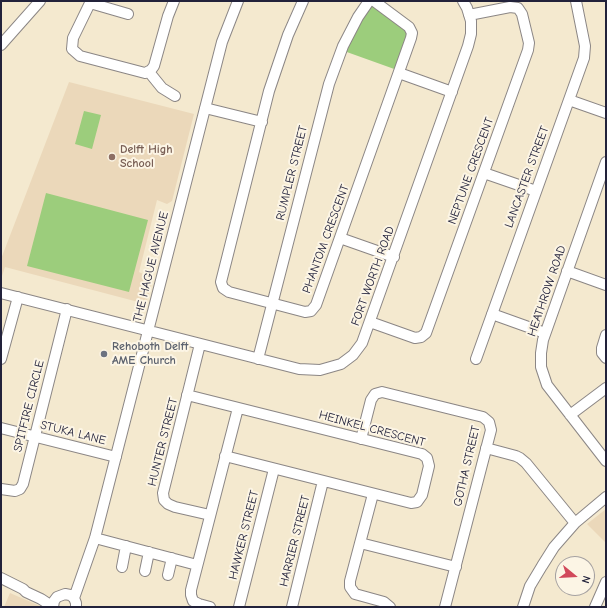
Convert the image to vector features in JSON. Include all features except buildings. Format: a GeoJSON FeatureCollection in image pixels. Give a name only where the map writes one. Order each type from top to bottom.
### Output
{"type":"FeatureCollection","features":[{"type":"Feature","properties":{"kind":"street"},"geometry":{"type":"LineString","coordinates":[[1,45],[40,1]]}},
{"type":"Feature","properties":{"kind":"street"},"geometry":{"type":"LineString","coordinates":[[128,14],[91,2],[73,38],[72,49],[80,56],[145,73],[149,72],[154,66],[168,16],[174,1]]}},
{"type":"Feature","properties":{"kind":"street","name":"THE HAGUE AVENUE"},"geometry":{"type":"LineString","coordinates":[[53,607],[54,601],[71,601],[73,584],[79,571],[86,562],[95,538],[222,42],[238,1]]}},
{"type":"Feature","properties":{"kind":"street","name":"PHANTOM CRESCENT"},"geometry":{"type":"LineString","coordinates":[[303,1],[278,63],[221,282],[223,288],[229,292],[305,312],[313,309],[316,305],[411,38],[411,31],[408,27],[374,1]]}},
{"type":"Feature","properties":{"kind":"street","name":"RUMPLER STREET"},"geometry":{"type":"LineString","coordinates":[[258,359],[329,84],[343,46],[358,16],[369,1]]}},
{"type":"Feature","properties":{"kind":"street","name":"FORT WORTH ROAD"},"geometry":{"type":"LineString","coordinates":[[149,331],[306,370],[320,370],[334,367],[347,360],[358,350],[362,344],[394,257],[470,40],[471,28],[469,15],[464,1]]}},
{"type":"Feature","properties":{"kind":"street","name":"LANCASTER STREET"},"geometry":{"type":"LineString","coordinates":[[476,359],[569,100],[585,51],[576,1]]}},
{"type":"Feature","properties":{"kind":"street","name":"NEPTUNE CRESCENT"},"geometry":{"type":"LineString","coordinates":[[370,322],[415,338],[426,333],[527,54],[529,43],[520,10],[515,7],[510,7],[469,15]]}},
{"type":"Feature","properties":{"kind":"street"},"geometry":{"type":"LineString","coordinates":[[149,72],[165,90],[175,96]]}},
{"type":"Feature","properties":{"kind":"street"},"geometry":{"type":"LineString","coordinates":[[399,73],[452,92]]}},
{"type":"Feature","properties":{"kind":"street"},"geometry":{"type":"LineString","coordinates":[[569,100],[606,113]]}},
{"type":"Feature","properties":{"kind":"street"},"geometry":{"type":"LineString","coordinates":[[205,108],[262,122]]}},
{"type":"Feature","properties":{"kind":"street","name":"HEATHROW ROAD"},"geometry":{"type":"LineString","coordinates":[[606,162],[545,334],[540,354],[543,373],[547,385],[606,461]]}},
{"type":"Feature","properties":{"kind":"street"},"geometry":{"type":"LineString","coordinates":[[484,173],[536,191]]}},
{"type":"Feature","properties":{"kind":"street"},"geometry":{"type":"LineString","coordinates":[[340,238],[394,257]]}},
{"type":"Feature","properties":{"kind":"street"},"geometry":{"type":"LineString","coordinates":[[567,271],[606,285]]}},
{"type":"Feature","properties":{"kind":"street"},"geometry":{"type":"LineString","coordinates":[[1,293],[149,331]]}},
{"type":"Feature","properties":{"kind":"street"},"geometry":{"type":"LineString","coordinates":[[1,359],[18,297]]}},
{"type":"Feature","properties":{"kind":"street","name":"SPITFIRE CIRCLE"},"geometry":{"type":"LineString","coordinates":[[1,489],[15,491],[22,486],[67,309]]}},
{"type":"Feature","properties":{"kind":"street"},"geometry":{"type":"LineString","coordinates":[[492,314],[545,334]]}},
{"type":"Feature","properties":{"kind":"street"},"geometry":{"type":"LineString","coordinates":[[606,335],[602,348],[602,352],[606,358]]}},
{"type":"Feature","properties":{"kind":"street","name":"HUNTER STREET"},"geometry":{"type":"LineString","coordinates":[[200,344],[163,493],[164,500],[168,504],[210,515]]}},
{"type":"Feature","properties":{"kind":"street"},"geometry":{"type":"LineString","coordinates":[[570,415],[606,388]]}},
{"type":"Feature","properties":{"kind":"street","name":"GOTHA STREET"},"geometry":{"type":"LineString","coordinates":[[361,439],[371,400],[376,394],[382,392],[486,418],[489,422],[491,427],[446,607]]}},
{"type":"Feature","properties":{"kind":"street","name":"HEINKEL CRESCENT"},"geometry":{"type":"LineString","coordinates":[[188,395],[422,454],[426,456],[429,466],[422,495],[417,502],[408,503],[225,456]]}},
{"type":"Feature","properties":{"kind":"street"},"geometry":{"type":"LineString","coordinates":[[210,607],[196,603],[190,595],[190,590],[238,408]]}},
{"type":"Feature","properties":{"kind":"street","name":"STUKA LANE"},"geometry":{"type":"LineString","coordinates":[[1,428],[116,457]]}},
{"type":"Feature","properties":{"kind":"street"},"geometry":{"type":"LineString","coordinates":[[486,448],[516,456],[526,463],[575,523]]}},
{"type":"Feature","properties":{"kind":"street","name":"HAWKER STREET"},"geometry":{"type":"LineString","coordinates":[[239,607],[274,469]]}},
{"type":"Feature","properties":{"kind":"street","name":"HARRIER STREET"},"geometry":{"type":"LineString","coordinates":[[292,607],[323,481]]}},
{"type":"Feature","properties":{"kind":"street"},"geometry":{"type":"LineString","coordinates":[[373,494],[350,581],[351,589],[358,595],[384,602],[390,607]]}},
{"type":"Feature","properties":{"kind":"street"},"geometry":{"type":"LineString","coordinates":[[523,607],[530,586],[554,547],[575,523],[606,497]]}},
{"type":"Feature","properties":{"kind":"street"},"geometry":{"type":"LineString","coordinates":[[95,538],[197,565]]}},
{"type":"Feature","properties":{"kind":"street"},"geometry":{"type":"LineString","coordinates":[[360,543],[456,567]]}},
{"type":"Feature","properties":{"kind":"street"},"geometry":{"type":"LineString","coordinates":[[122,567],[126,546]]}},
{"type":"Feature","properties":{"kind":"street"},"geometry":{"type":"LineString","coordinates":[[145,571],[149,552]]}},
{"type":"Feature","properties":{"kind":"street"},"geometry":{"type":"LineString","coordinates":[[168,575],[172,558]]}},
{"type":"Feature","properties":{"kind":"street"},"geometry":{"type":"LineString","coordinates":[[1,578],[53,607]]}},
{"type":"Feature","properties":{"kind":"street"},"geometry":{"type":"LineString","coordinates":[[595,607],[606,582]]}},
{"type":"Feature","properties":{"kind":"street"},"geometry":{"type":"LineString","coordinates":[[23,589],[29,588],[71,601]]}},
{"type":"Feature","properties":{"kind":"shaded area","name":"Delft High School"},"geometry":{"type":"Polygon","coordinates":[[[69,82],[194,114],[172,201],[167,204],[157,200],[139,272],[153,279],[146,304],[5,267],[1,279],[1,259],[69,82]]]}},
{"type":"Feature","properties":{"kind":"shaded area"},"geometry":{"type":"Polygon","coordinates":[[[606,509],[606,543],[587,524],[606,509]]]}},
{"type":"Feature","properties":{"kind":"shaded area"},"geometry":{"type":"Polygon","coordinates":[[[10,593],[40,606],[40,607],[4,607],[10,593]]]}},
{"type":"Feature","properties":{"kind":"green space"},"geometry":{"type":"Polygon","coordinates":[[[370,7],[374,7],[408,31],[397,70],[344,51],[355,26],[370,7]]]}},
{"type":"Feature","properties":{"kind":"green space"},"geometry":{"type":"Polygon","coordinates":[[[84,111],[101,115],[92,149],[75,144],[84,111]]]}},
{"type":"Feature","properties":{"kind":"green space"},"geometry":{"type":"Polygon","coordinates":[[[46,193],[148,220],[129,292],[27,266],[46,193]]]}},
{"type":"Feature","properties":{"kind":"place","name":"Delft High School"},"geometry":{"type":"Point","coordinates":[112,157]}},
{"type":"Feature","properties":{"kind":"place","name":"Rehoboth Delft AME Church"},"geometry":{"type":"Point","coordinates":[104,354]}}]}
